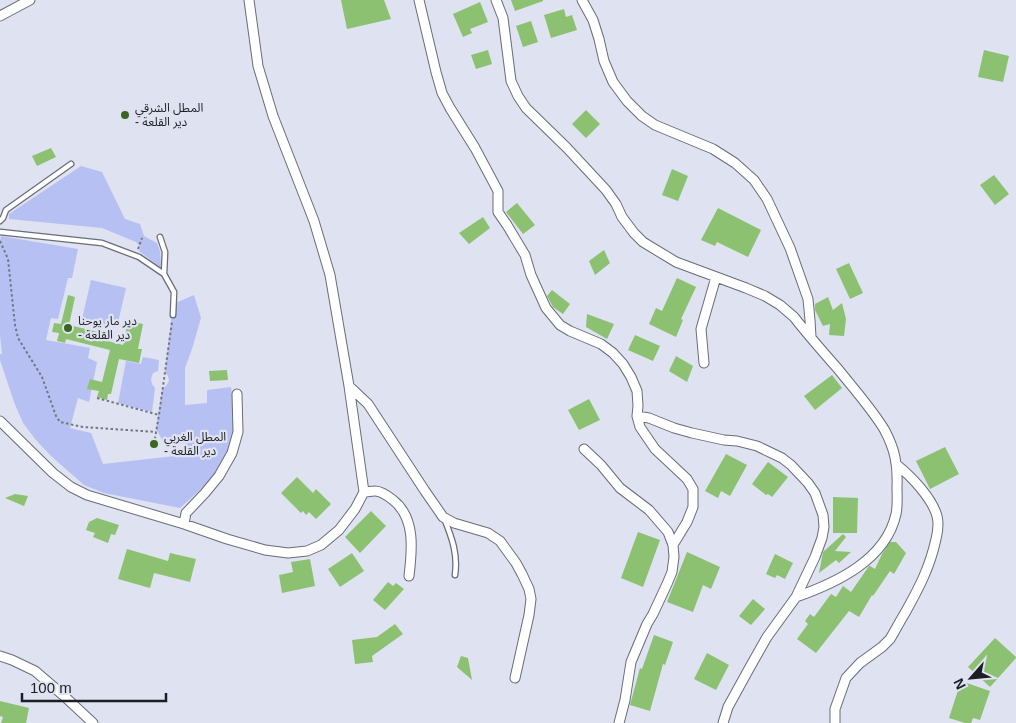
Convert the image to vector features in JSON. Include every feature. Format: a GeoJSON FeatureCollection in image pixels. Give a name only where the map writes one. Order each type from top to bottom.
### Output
{"type":"FeatureCollection","features":[{"type":"Feature","properties":{"kind":"street"},"geometry":{"type":"LineString","coordinates":[[0,16],[30,0]]}},
{"type":"Feature","properties":{"kind":"street"},"geometry":{"type":"LineString","coordinates":[[0,421],[53,473],[87,495],[265,550],[288,553],[307,551],[321,545],[339,530],[355,509],[364,492],[349,386],[330,275],[314,221],[272,116],[258,66],[249,0]]}},
{"type":"Feature","properties":{"kind":"street"},"geometry":{"type":"LineString","coordinates":[[419,0],[442,92],[498,191],[498,212],[525,255],[533,282],[546,308],[560,325],[601,344],[623,364],[637,391],[637,416],[640,428],[655,449],[687,479],[693,489],[693,507],[674,545]]}},
{"type":"Feature","properties":{"kind":"street"},"geometry":{"type":"LineString","coordinates":[[496,0],[503,18],[510,81],[518,96],[526,108],[591,172],[616,204],[622,217],[634,233],[643,242],[676,262],[746,288],[780,305],[794,317],[865,402],[893,447],[897,465],[896,513],[891,530],[885,540],[862,564],[847,574],[829,584],[796,597]]}},
{"type":"Feature","properties":{"kind":"street"},"geometry":{"type":"LineString","coordinates":[[582,0],[593,20],[600,39],[604,61],[612,82],[642,116],[655,125],[713,149],[736,163],[754,180],[767,200],[790,248],[808,299],[811,337]]}},
{"type":"Feature","properties":{"kind":"street"},"geometry":{"type":"LineString","coordinates":[[704,364],[700,329],[716,277]]}},
{"type":"Feature","properties":{"kind":"street"},"geometry":{"type":"LineString","coordinates":[[349,386],[368,404],[443,517],[462,526],[488,533],[500,541],[516,563],[529,588],[530,599],[529,615],[515,678]]}},
{"type":"Feature","properties":{"kind":"street"},"geometry":{"type":"LineString","coordinates":[[184,524],[186,512],[206,493],[232,453],[238,432],[236,394]]}},
{"type":"Feature","properties":{"kind":"street"},"geometry":{"type":"LineString","coordinates":[[637,416],[649,418],[692,433],[757,446],[782,458],[801,474],[815,493],[823,515],[824,527],[822,538],[796,597],[767,637],[728,706],[723,723]]}},
{"type":"Feature","properties":{"kind":"street"},"geometry":{"type":"LineString","coordinates":[[584,449],[601,464],[620,488],[649,510],[668,532],[674,545],[672,572],[668,584],[630,662],[625,700],[619,723]]}},
{"type":"Feature","properties":{"kind":"street"},"geometry":{"type":"LineString","coordinates":[[835,723],[835,709],[846,678],[860,663],[890,639],[924,579],[935,543],[938,527],[933,506],[913,480],[897,465]]}},
{"type":"Feature","properties":{"kind":"street"},"geometry":{"type":"LineString","coordinates":[[364,492],[377,491],[384,494],[398,504],[403,511],[410,529],[412,543],[409,576]]}},
{"type":"Feature","properties":{"kind":"street"},"geometry":{"type":"LineString","coordinates":[[0,656],[35,671],[93,723]]}},
{"type":"Feature","properties":{"kind":"street"},"geometry":{"type":"LineString","coordinates":[[81,723],[82,712]]}},
{"type":"Feature","properties":{"kind":"lane"},"geometry":{"type":"LineString","coordinates":[[0,221],[6,210],[70,164]]}},
{"type":"Feature","properties":{"kind":"lane"},"geometry":{"type":"LineString","coordinates":[[0,232],[102,243],[139,257],[164,274],[174,292],[173,317]]}},
{"type":"Feature","properties":{"kind":"lane"},"geometry":{"type":"LineString","coordinates":[[160,238],[165,252],[164,274]]}},
{"type":"Feature","properties":{"kind":"lane"},"geometry":{"type":"LineString","coordinates":[[443,517],[452,538],[457,563],[455,575]]}},
{"type":"Feature","properties":{"kind":"path"},"geometry":{"type":"LineString","coordinates":[[138,246],[142,238]]}},
{"type":"Feature","properties":{"kind":"path"},"geometry":{"type":"LineString","coordinates":[[0,241],[8,259],[18,338],[42,378],[60,422],[83,427],[156,432]]}},
{"type":"Feature","properties":{"kind":"path"},"geometry":{"type":"LineString","coordinates":[[154,444],[173,317]]}},
{"type":"Feature","properties":{"kind":"path"},"geometry":{"type":"LineString","coordinates":[[97,398],[159,415]]}},
{"type":"Feature","properties":{"kind":"shaded area"},"geometry":{"type":"Polygon","coordinates":[[[81,166],[102,172],[125,219],[140,224],[144,236],[157,243],[160,251],[161,268],[139,251],[140,247],[136,242],[102,228],[9,219],[9,214],[81,166]]]}},
{"type":"Feature","properties":{"kind":"shaded area"},"geometry":{"type":"Polygon","coordinates":[[[1,236],[78,249],[72,278],[68,278],[58,319],[51,318],[46,340],[90,348],[88,358],[97,362],[89,402],[78,398],[70,428],[91,433],[103,464],[193,454],[185,443],[165,445],[156,429],[162,389],[169,381],[165,372],[173,304],[194,295],[201,318],[185,368],[185,405],[207,403],[207,390],[231,387],[236,427],[232,447],[211,480],[180,508],[104,493],[84,485],[51,456],[23,423],[0,360],[0,354],[2,354],[0,335],[1,236]]]}},
{"type":"Feature","properties":{"kind":"shaded area"},"geometry":{"type":"Polygon","coordinates":[[[91,280],[126,288],[117,327],[82,319],[91,280]]]}},
{"type":"Feature","properties":{"kind":"shaded area"},"geometry":{"type":"Polygon","coordinates":[[[143,357],[159,360],[158,371],[153,373],[151,379],[155,388],[152,412],[118,403],[126,361],[141,364],[143,357]]]}},
{"type":"Feature","properties":{"kind":"building"},"geometry":{"type":"Polygon","coordinates":[[[341,0],[384,0],[391,19],[347,29],[341,0]]]}},
{"type":"Feature","properties":{"kind":"building"},"geometry":{"type":"Polygon","coordinates":[[[511,0],[543,0],[543,1],[515,11],[511,0]]]}},
{"type":"Feature","properties":{"kind":"building"},"geometry":{"type":"Polygon","coordinates":[[[480,2],[488,22],[470,29],[472,33],[463,37],[453,14],[480,2]]]}},
{"type":"Feature","properties":{"kind":"building"},"geometry":{"type":"Polygon","coordinates":[[[564,9],[566,17],[572,15],[577,30],[551,38],[544,15],[564,9]]]}},
{"type":"Feature","properties":{"kind":"building"},"geometry":{"type":"Polygon","coordinates":[[[531,21],[538,42],[523,47],[516,26],[531,21]]]}},
{"type":"Feature","properties":{"kind":"building"},"geometry":{"type":"Polygon","coordinates":[[[488,50],[492,64],[476,69],[471,55],[488,50]]]}},
{"type":"Feature","properties":{"kind":"building"},"geometry":{"type":"Polygon","coordinates":[[[984,50],[1009,56],[1003,82],[978,77],[984,50]]]}},
{"type":"Feature","properties":{"kind":"building"},"geometry":{"type":"Polygon","coordinates":[[[586,110],[600,124],[586,138],[572,124],[586,110]]]}},
{"type":"Feature","properties":{"kind":"building"},"geometry":{"type":"Polygon","coordinates":[[[51,148],[56,157],[37,166],[32,156],[51,148]]]}},
{"type":"Feature","properties":{"kind":"building"},"geometry":{"type":"Polygon","coordinates":[[[672,169],[688,176],[678,201],[662,195],[672,169]]]}},
{"type":"Feature","properties":{"kind":"building"},"geometry":{"type":"Polygon","coordinates":[[[994,175],[1009,194],[995,205],[980,185],[994,175]]]}},
{"type":"Feature","properties":{"kind":"building"},"geometry":{"type":"Polygon","coordinates":[[[517,203],[535,225],[523,234],[506,212],[517,203]]]}},
{"type":"Feature","properties":{"kind":"building"},"geometry":{"type":"Polygon","coordinates":[[[718,208],[761,230],[748,257],[717,242],[715,246],[701,240],[718,208]]]}},
{"type":"Feature","properties":{"kind":"building"},"geometry":{"type":"Polygon","coordinates":[[[483,217],[490,228],[469,244],[459,233],[483,217]]]}},
{"type":"Feature","properties":{"kind":"building"},"geometry":{"type":"Polygon","coordinates":[[[604,250],[610,263],[595,275],[589,261],[604,250]]]}},
{"type":"Feature","properties":{"kind":"building"},"geometry":{"type":"Polygon","coordinates":[[[849,263],[863,293],[850,299],[836,269],[849,263]]]}},
{"type":"Feature","properties":{"kind":"building"},"geometry":{"type":"Polygon","coordinates":[[[677,278],[696,287],[681,319],[683,320],[676,337],[649,324],[656,308],[662,311],[677,278]]]}},
{"type":"Feature","properties":{"kind":"building"},"geometry":{"type":"Polygon","coordinates":[[[552,290],[570,304],[563,314],[553,307],[547,296],[552,290]]]}},
{"type":"Feature","properties":{"kind":"building"},"geometry":{"type":"Polygon","coordinates":[[[68,295],[75,297],[69,325],[106,334],[104,340],[123,345],[128,321],[143,324],[138,349],[142,349],[139,363],[119,359],[111,394],[108,394],[107,400],[97,397],[99,391],[87,389],[90,379],[102,382],[110,350],[66,339],[65,343],[57,341],[59,333],[52,332],[54,323],[61,324],[68,295]]]}},
{"type":"Feature","properties":{"kind":"building"},"geometry":{"type":"Polygon","coordinates":[[[828,297],[833,310],[842,303],[846,319],[844,336],[829,335],[830,324],[823,326],[815,310],[815,304],[828,297]]]}},
{"type":"Feature","properties":{"kind":"building"},"geometry":{"type":"Polygon","coordinates":[[[587,314],[614,324],[607,339],[586,327],[587,314]]]}},
{"type":"Feature","properties":{"kind":"building"},"geometry":{"type":"Polygon","coordinates":[[[635,335],[660,346],[653,361],[628,350],[635,335]]]}},
{"type":"Feature","properties":{"kind":"building"},"geometry":{"type":"Polygon","coordinates":[[[676,356],[693,366],[687,382],[669,371],[676,356]]]}},
{"type":"Feature","properties":{"kind":"building"},"geometry":{"type":"Polygon","coordinates":[[[227,370],[228,380],[210,381],[209,371],[227,370]]]}},
{"type":"Feature","properties":{"kind":"building"},"geometry":{"type":"Polygon","coordinates":[[[832,375],[842,388],[815,410],[804,396],[832,375]]]}},
{"type":"Feature","properties":{"kind":"building"},"geometry":{"type":"Polygon","coordinates":[[[589,399],[600,420],[579,430],[568,410],[589,399]]]}},
{"type":"Feature","properties":{"kind":"building"},"geometry":{"type":"Polygon","coordinates":[[[945,447],[959,474],[930,489],[916,461],[945,447]]]}},
{"type":"Feature","properties":{"kind":"building"},"geometry":{"type":"Polygon","coordinates":[[[726,454],[747,465],[730,496],[721,491],[718,498],[705,491],[726,454]]]}},
{"type":"Feature","properties":{"kind":"building"},"geometry":{"type":"Polygon","coordinates":[[[768,462],[788,477],[772,497],[768,494],[766,495],[752,484],[768,462]]]}},
{"type":"Feature","properties":{"kind":"building"},"geometry":{"type":"Polygon","coordinates":[[[297,477],[313,493],[316,489],[331,504],[316,519],[309,512],[306,515],[303,511],[301,513],[281,493],[297,477]]]}},
{"type":"Feature","properties":{"kind":"building"},"geometry":{"type":"Polygon","coordinates":[[[15,494],[28,496],[24,506],[5,498],[15,494]]]}},
{"type":"Feature","properties":{"kind":"building"},"geometry":{"type":"Polygon","coordinates":[[[833,497],[858,498],[857,533],[833,533],[833,497]]]}},
{"type":"Feature","properties":{"kind":"building"},"geometry":{"type":"Polygon","coordinates":[[[371,511],[386,526],[360,553],[345,537],[371,511]]]}},
{"type":"Feature","properties":{"kind":"building"},"geometry":{"type":"Polygon","coordinates":[[[97,518],[119,525],[115,535],[111,534],[108,543],[93,537],[95,533],[86,530],[89,522],[97,518]]]}},
{"type":"Feature","properties":{"kind":"building"},"geometry":{"type":"Polygon","coordinates":[[[638,532],[660,540],[643,587],[621,578],[638,532]]]}},
{"type":"Feature","properties":{"kind":"building"},"geometry":{"type":"Polygon","coordinates":[[[843,534],[846,537],[835,551],[851,552],[839,563],[836,560],[819,573],[823,552],[843,534]]]}},
{"type":"Feature","properties":{"kind":"building"},"geometry":{"type":"Polygon","coordinates":[[[890,542],[896,542],[906,553],[894,574],[890,571],[872,595],[859,617],[849,611],[816,653],[797,639],[808,624],[805,621],[810,614],[814,617],[831,594],[836,597],[843,586],[851,592],[869,566],[875,569],[890,542]]]}},
{"type":"Feature","properties":{"kind":"building"},"geometry":{"type":"Polygon","coordinates":[[[127,549],[168,561],[170,553],[196,559],[190,582],[154,573],[150,588],[118,579],[127,549]]]}},
{"type":"Feature","properties":{"kind":"building"},"geometry":{"type":"Polygon","coordinates":[[[687,552],[720,567],[711,589],[703,585],[693,612],[667,602],[687,552]]]}},
{"type":"Feature","properties":{"kind":"building"},"geometry":{"type":"Polygon","coordinates":[[[352,553],[364,571],[340,587],[328,569],[352,553]]]}},
{"type":"Feature","properties":{"kind":"building"},"geometry":{"type":"Polygon","coordinates":[[[775,554],[793,563],[785,579],[777,575],[775,578],[766,574],[775,554]]]}},
{"type":"Feature","properties":{"kind":"building"},"geometry":{"type":"Polygon","coordinates":[[[310,559],[315,586],[282,593],[279,575],[293,572],[291,562],[310,559]]]}},
{"type":"Feature","properties":{"kind":"building"},"geometry":{"type":"Polygon","coordinates":[[[388,582],[393,586],[396,583],[404,589],[385,610],[373,600],[388,582]]]}},
{"type":"Feature","properties":{"kind":"building"},"geometry":{"type":"Polygon","coordinates":[[[753,599],[765,609],[751,625],[739,616],[753,599]]]}},
{"type":"Feature","properties":{"kind":"building"},"geometry":{"type":"Polygon","coordinates":[[[395,624],[403,634],[372,656],[373,662],[355,664],[352,640],[377,637],[395,624]]]}},
{"type":"Feature","properties":{"kind":"building"},"geometry":{"type":"Polygon","coordinates":[[[654,635],[673,642],[665,665],[663,664],[650,711],[630,705],[640,668],[642,669],[654,635]]]}},
{"type":"Feature","properties":{"kind":"building"},"geometry":{"type":"Polygon","coordinates":[[[995,638],[1016,658],[990,687],[968,667],[995,638]]]}},
{"type":"Feature","properties":{"kind":"building"},"geometry":{"type":"Polygon","coordinates":[[[707,653],[729,665],[716,690],[694,679],[707,653]]]}},
{"type":"Feature","properties":{"kind":"building"},"geometry":{"type":"Polygon","coordinates":[[[461,656],[468,658],[472,680],[457,667],[461,656]]]}},
{"type":"Feature","properties":{"kind":"building"},"geometry":{"type":"Polygon","coordinates":[[[961,681],[990,691],[980,720],[973,718],[971,723],[965,723],[949,718],[961,681]]]}},
{"type":"Feature","properties":{"kind":"building"},"geometry":{"type":"Polygon","coordinates":[[[0,701],[29,708],[26,723],[1,723],[3,717],[0,716],[0,701]]]}},
{"type":"Feature","properties":{"kind":"place","name":"المطل الشرقي - دير القلعة"},"geometry":{"type":"Point","coordinates":[125,115]}},
{"type":"Feature","properties":{"kind":"place","name":"دير مار يوحنا - دير القلعة"},"geometry":{"type":"Point","coordinates":[68,328]}},
{"type":"Feature","properties":{"kind":"place","name":"المطل الغربي - دير القلعة"},"geometry":{"type":"Point","coordinates":[154,444]}}]}
